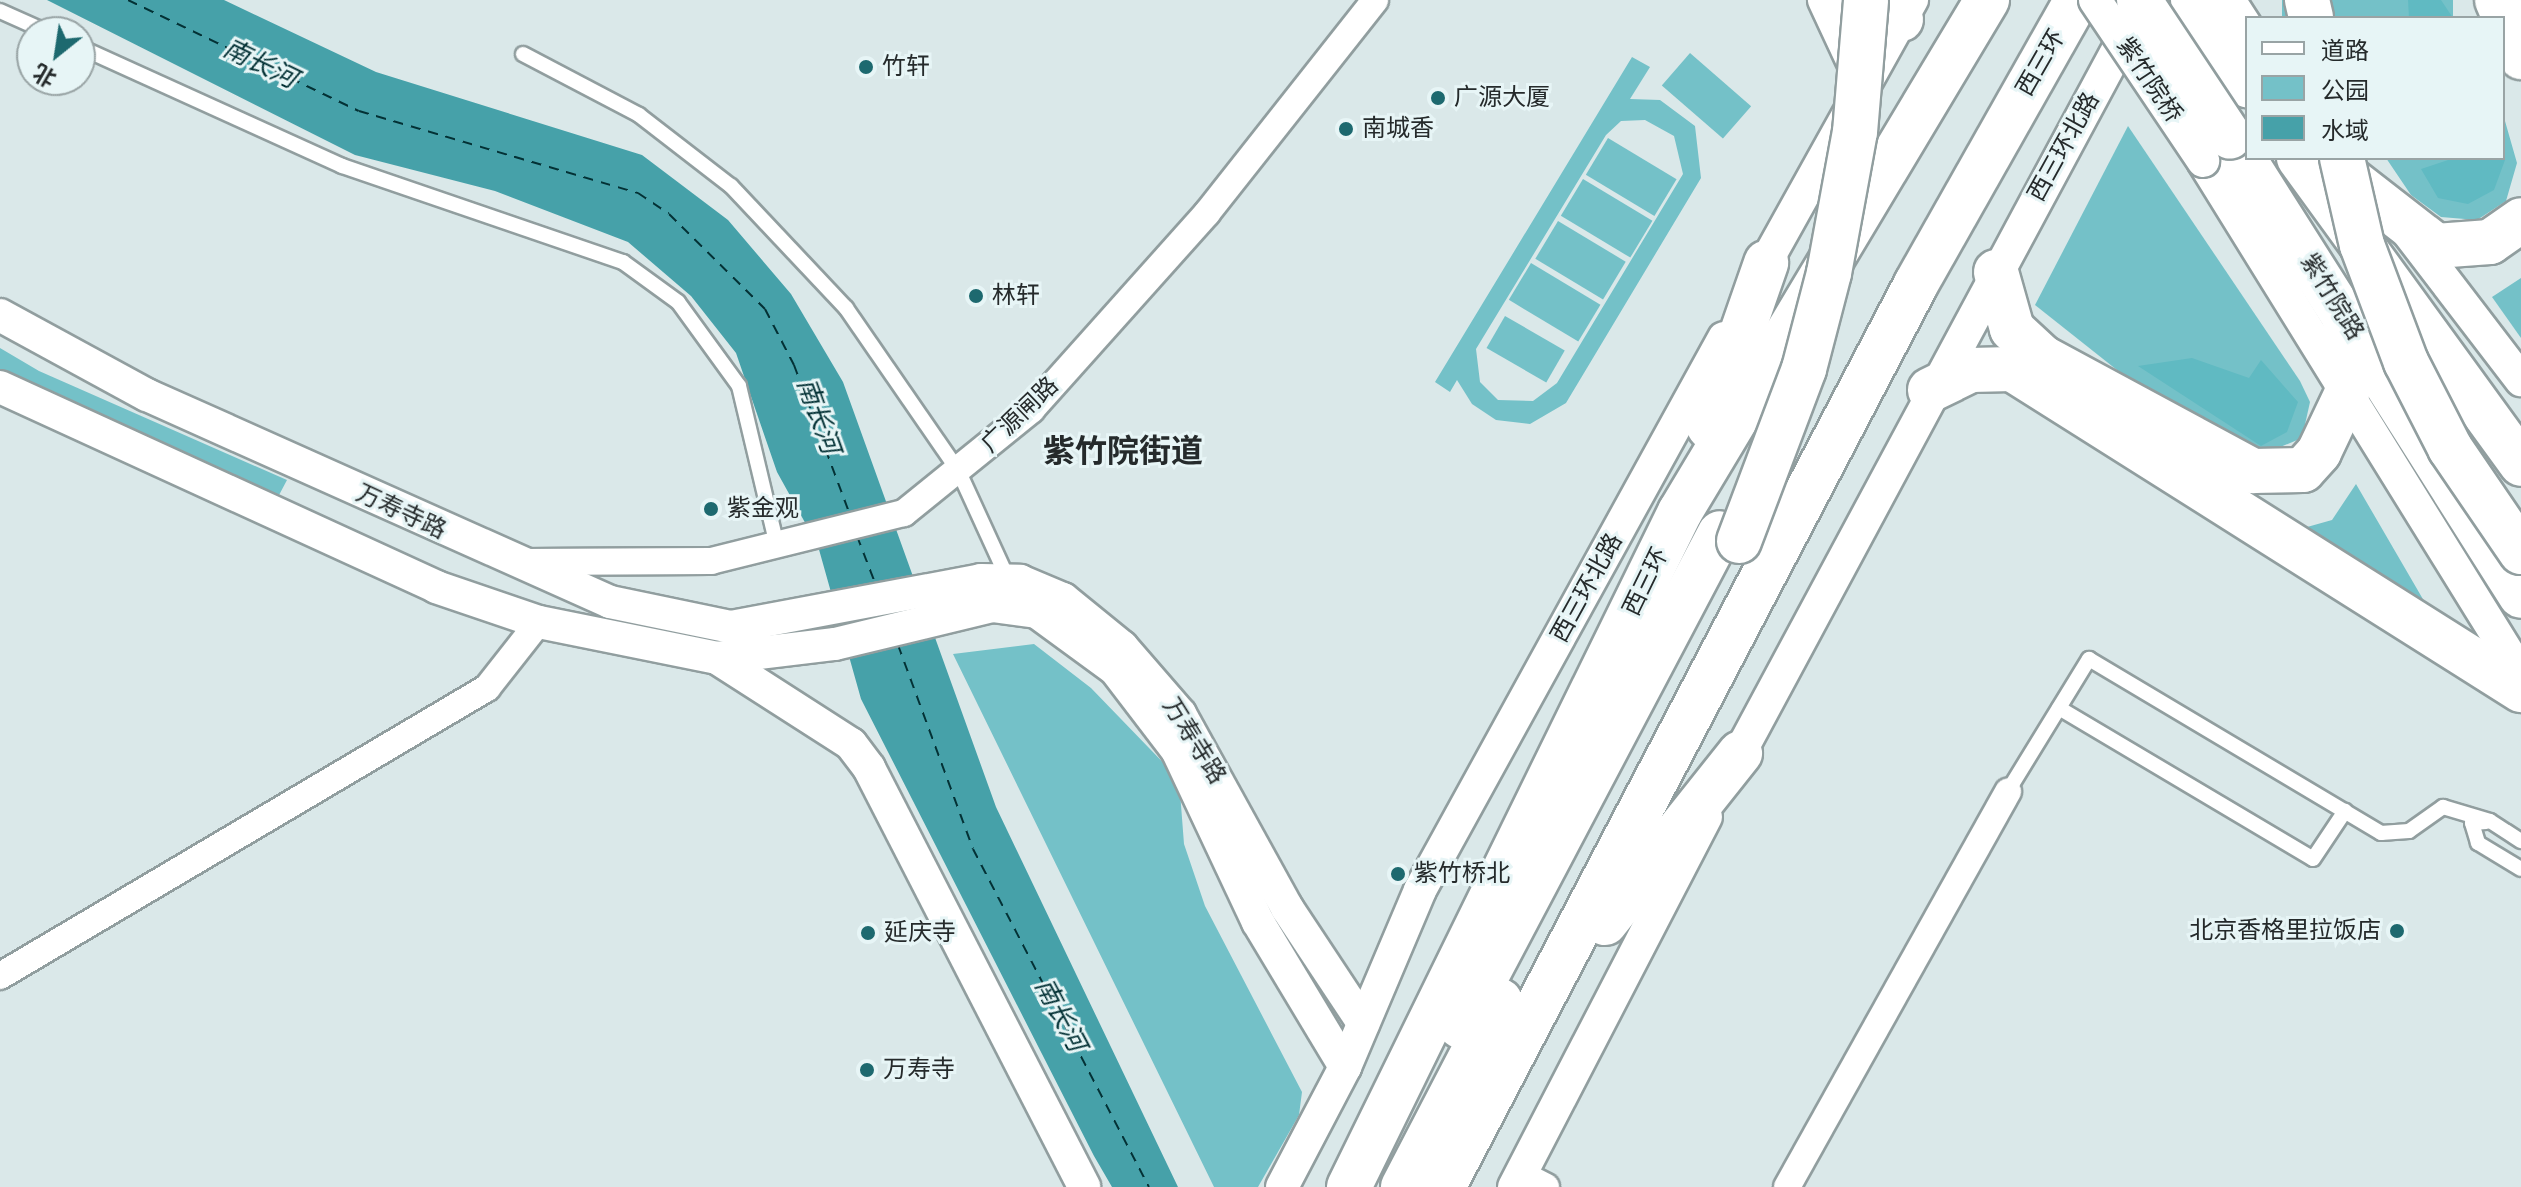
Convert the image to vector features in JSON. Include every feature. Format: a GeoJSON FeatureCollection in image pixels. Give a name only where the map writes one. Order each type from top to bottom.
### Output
{"type":"FeatureCollection","features":[{"type":"Feature","properties":{"kind":"highway"},"geometry":{"type":"LineString","coordinates":[[1374,1187],[1729,537],[1803,292],[1829,157],[1843,0]]}},
{"type":"Feature","properties":{"kind":"highway","name":"西三环"},"geometry":{"type":"LineString","coordinates":[[1349,1187],[1680,512],[1987,0]]}},
{"type":"Feature","properties":{"kind":"highway","name":"西三环"},"geometry":{"type":"LineString","coordinates":[[1443,1187],[1916,284],[2077,0]]}},
{"type":"Feature","properties":{"kind":"highway","name":"紫竹院路"},"geometry":{"type":"LineString","coordinates":[[2142,0],[2217,149],[2345,317],[2521,596]]}},
{"type":"Feature","properties":{"kind":"highway"},"geometry":{"type":"LineString","coordinates":[[2193,0],[2245,82]]}},
{"type":"Feature","properties":{"kind":"highway"},"geometry":{"type":"LineString","coordinates":[[1403,1187],[1729,537],[1804,369],[1829,273],[1855,132],[1889,5]]}},
{"type":"Feature","properties":{"kind":"highway"},"geometry":{"type":"LineString","coordinates":[[2505,19],[2521,57]]}},
{"type":"Feature","properties":{"kind":"highway"},"geometry":{"type":"LineString","coordinates":[[2300,160],[2521,464]]}},
{"type":"Feature","properties":{"kind":"highway"},"geometry":{"type":"LineString","coordinates":[[2326,160],[2400,223],[2436,246],[2462,249],[2490,242],[2521,220]]}},
{"type":"Feature","properties":{"kind":"highway"},"geometry":{"type":"LineString","coordinates":[[2344,160],[2362,245],[2406,362],[2450,448],[2521,552]]}},
{"type":"Feature","properties":{"kind":"highway"},"geometry":{"type":"LineString","coordinates":[[2367,160],[2425,355],[2521,517]]}},
{"type":"Feature","properties":{"kind":"highway"},"geometry":{"type":"LineString","coordinates":[[1680,512],[1766,263]]}},
{"type":"Feature","properties":{"kind":"highway"},"geometry":{"type":"LineString","coordinates":[[1996,272],[2012,329],[2042,357],[2253,471],[2303,470],[2347,393],[2345,317]]}},
{"type":"Feature","properties":{"kind":"highway"},"geometry":{"type":"LineString","coordinates":[[1930,390],[1971,370],[2012,369],[2521,690]]}},
{"type":"Feature","properties":{"kind":"highway"},"geometry":{"type":"LineString","coordinates":[[1539,1006],[1740,753]]}},
{"type":"Feature","properties":{"kind":"street","name":"广源闸路"},"geometry":{"type":"LineString","coordinates":[[516,562],[711,561],[904,513],[959,472],[1031,410],[1207,213],[1375,0]]}},
{"type":"Feature","properties":{"kind":"street"},"geometry":{"type":"LineString","coordinates":[[1824,0],[1862,86]]}},
{"type":"Feature","properties":{"kind":"street","name":"紫竹院桥"},"geometry":{"type":"LineString","coordinates":[[2095,0],[2217,149]]}},
{"type":"Feature","properties":{"kind":"street","name":"西三环北路"},"geometry":{"type":"LineString","coordinates":[[1527,1183],[1740,753],[1930,390],[2142,0]]}},
{"type":"Feature","properties":{"kind":"street"},"geometry":{"type":"LineString","coordinates":[[2229,0],[2245,25]]}},
{"type":"Feature","properties":{"kind":"street","name":"西三环北路"},"geometry":{"type":"LineString","coordinates":[[1282,1187],[1345,1067],[1420,890],[1862,86],[1889,5]]}},
{"type":"Feature","properties":{"kind":"street","name":"紫竹院路"},"geometry":{"type":"LineString","coordinates":[[2217,149],[2347,393],[2521,674]]}},
{"type":"Feature","properties":{"kind":"street"},"geometry":{"type":"LineString","coordinates":[[2346,160],[2400,223],[2521,380]]}},
{"type":"Feature","properties":{"kind":"street","name":"万寿寺路"},"geometry":{"type":"LineString","coordinates":[[0,315],[147,395],[610,602],[731,627],[826,613],[938,603],[1037,612],[1115,669],[1177,750],[1258,922],[1345,1067]]}},
{"type":"Feature","properties":{"kind":"street"},"geometry":{"type":"LineString","coordinates":[[0,387],[436,587],[539,622],[717,658],[835,644],[938,603]]}},
{"type":"Feature","properties":{"kind":"street","name":"万寿寺路"},"geometry":{"type":"LineString","coordinates":[[938,603],[1009,581],[1082,612],[1154,678],[1205,750],[1287,908],[1363,1023]]}},
{"type":"Feature","properties":{"kind":"street"},"geometry":{"type":"LineString","coordinates":[[0,976],[487,688],[539,622]]}},
{"type":"Feature","properties":{"kind":"street"},"geometry":{"type":"LineString","coordinates":[[717,658],[851,744],[869,768],[1084,1187]]}},
{"type":"Feature","properties":{"kind":"street"},"geometry":{"type":"LineString","coordinates":[[1787,1187],[2008,791]]}},
{"type":"Feature","properties":{"kind":"lane"},"geometry":{"type":"LineString","coordinates":[[96,54],[342,166],[623,262],[678,302],[739,386],[778,544]]}},
{"type":"Feature","properties":{"kind":"lane"},"geometry":{"type":"LineString","coordinates":[[523,54],[639,115],[731,186],[846,308],[959,472],[1009,581]]}},
{"type":"Feature","properties":{"kind":"lane"},"geometry":{"type":"LineString","coordinates":[[2008,791],[2089,659],[2381,833],[2409,831],[2443,807],[2490,821],[2521,841]]}},
{"type":"Feature","properties":{"kind":"lane"},"geometry":{"type":"LineString","coordinates":[[2059,708],[2313,859],[2345,811]]}},
{"type":"Feature","properties":{"kind":"lane"},"geometry":{"type":"LineString","coordinates":[[2490,821],[2472,823],[2478,843],[2521,869]]}},
{"type":"Feature","properties":{"kind":"green space"},"geometry":{"type":"Polygon","coordinates":[[[2282,0],[2453,0],[2453,16],[2282,16],[2282,0]]]}},
{"type":"Feature","properties":{"kind":"green space"},"geometry":{"type":"Polygon","coordinates":[[[1690,53],[1751,106],[1723,139],[1662,85],[1690,53]]]}},
{"type":"Feature","properties":{"kind":"green space"},"geometry":{"type":"Polygon","coordinates":[[[1632,57],[1650,67],[1630,99],[1660,100],[1695,126],[1701,178],[1566,403],[1530,424],[1496,420],[1472,404],[1457,380],[1450,392],[1435,382],[1632,57]],[[1645,120],[1621,121],[1606,135],[1476,349],[1480,382],[1498,400],[1533,401],[1557,383],[1683,174],[1674,136],[1645,120]]]}},
{"type":"Feature","properties":{"kind":"green space"},"geometry":{"type":"Polygon","coordinates":[[[2505,121],[2517,163],[2506,201],[2477,220],[2441,217],[2411,195],[2387,160],[2505,160],[2505,121]]]}},
{"type":"Feature","properties":{"kind":"green space"},"geometry":{"type":"Polygon","coordinates":[[[2128,126],[2300,381],[2310,402],[2302,438],[2261,455],[2117,370],[2035,305],[2128,126]]]}},
{"type":"Feature","properties":{"kind":"green space"},"geometry":{"type":"Polygon","coordinates":[[[1608,138],[1677,179],[1654,216],[1586,175],[1608,138]]]}},
{"type":"Feature","properties":{"kind":"green space"},"geometry":{"type":"Polygon","coordinates":[[[1583,179],[1652,221],[1630,258],[1561,216],[1583,179]]]}},
{"type":"Feature","properties":{"kind":"green space"},"geometry":{"type":"Polygon","coordinates":[[[1558,221],[1626,262],[1603,299],[1535,259],[1558,221]]]}},
{"type":"Feature","properties":{"kind":"green space"},"geometry":{"type":"Polygon","coordinates":[[[1531,263],[1600,305],[1578,342],[1509,300],[1531,263]]]}},
{"type":"Feature","properties":{"kind":"green space"},"geometry":{"type":"Polygon","coordinates":[[[2521,278],[2521,338],[2492,297],[2521,278]]]}},
{"type":"Feature","properties":{"kind":"green space"},"geometry":{"type":"Polygon","coordinates":[[[1505,316],[1565,350],[1546,383],[1486,348],[1505,316]]]}},
{"type":"Feature","properties":{"kind":"green space"},"geometry":{"type":"Polygon","coordinates":[[[0,348],[39,371],[287,480],[278,497],[0,375],[0,348]]]}},
{"type":"Feature","properties":{"kind":"green space"},"geometry":{"type":"Polygon","coordinates":[[[2356,484],[2438,625],[2300,529],[2332,520],[2356,484]]]}},
{"type":"Feature","properties":{"kind":"green space"},"geometry":{"type":"Polygon","coordinates":[[[1034,644],[1091,688],[1179,779],[1184,844],[1205,906],[1302,1092],[1299,1115],[1258,1187],[1214,1187],[953,654],[1034,644]]]}},
{"type":"Feature","properties":{"kind":"shaded area"},"geometry":{"type":"Polygon","coordinates":[[[2408,0],[2441,0],[2452,16],[2409,16],[2408,0]]]}},
{"type":"Feature","properties":{"kind":"shaded area"},"geometry":{"type":"Polygon","coordinates":[[[2448,160],[2505,160],[2494,190],[2468,204],[2438,198],[2421,169],[2448,160]]]}},
{"type":"Feature","properties":{"kind":"shaded area"},"geometry":{"type":"Polygon","coordinates":[[[2192,358],[2249,378],[2261,360],[2298,402],[2287,432],[2261,446],[2138,366],[2192,358]]]}},
{"type":"Feature","properties":{"kind":"water","name":"南长河"},"geometry":{"type":"Polygon","coordinates":[[[47,0],[224,0],[376,72],[642,155],[728,220],[791,294],[843,382],[996,807],[1178,1187],[1112,1187],[1094,1156],[861,699],[818,546],[777,472],[736,353],[691,296],[628,242],[495,191],[355,155],[96,25],[96,16],[79,16],[47,0]]]}},
{"type":"Feature","properties":{"kind":"ferry route"},"geometry":{"type":"LineString","coordinates":[[128,0],[359,111],[638,193],[669,214],[765,309],[794,365],[850,515]]}},
{"type":"Feature","properties":{"kind":"ferry route"},"geometry":{"type":"LineString","coordinates":[[857,536],[875,583]]}},
{"type":"Feature","properties":{"kind":"ferry route"},"geometry":{"type":"LineString","coordinates":[[898,645],[973,849],[1149,1187]]}},
{"type":"Feature","properties":{"kind":"place","name":"竹轩"},"geometry":{"type":"Point","coordinates":[866,67]}},
{"type":"Feature","properties":{"kind":"place","name":"广源大厦"},"geometry":{"type":"Point","coordinates":[1438,98]}},
{"type":"Feature","properties":{"kind":"place","name":"南城香"},"geometry":{"type":"Point","coordinates":[1346,129]}},
{"type":"Feature","properties":{"kind":"place","name":"林轩"},"geometry":{"type":"Point","coordinates":[976,296]}},
{"type":"Feature","properties":{"kind":"place","name":"紫金观"},"geometry":{"type":"Point","coordinates":[711,509]}},
{"type":"Feature","properties":{"kind":"place","name":"紫竹桥北"},"geometry":{"type":"Point","coordinates":[1398,874]}},
{"type":"Feature","properties":{"kind":"place","name":"北京香格里拉饭店"},"geometry":{"type":"Point","coordinates":[2397,931]}},
{"type":"Feature","properties":{"kind":"place","name":"延庆寺"},"geometry":{"type":"Point","coordinates":[868,933]}},
{"type":"Feature","properties":{"kind":"place","name":"万寿寺"},"geometry":{"type":"Point","coordinates":[867,1070]}},
{"type":"Feature","properties":{"kind":"district","name":"紫竹院街道"},"geometry":{"type":"Point","coordinates":[1123,451]}}]}
